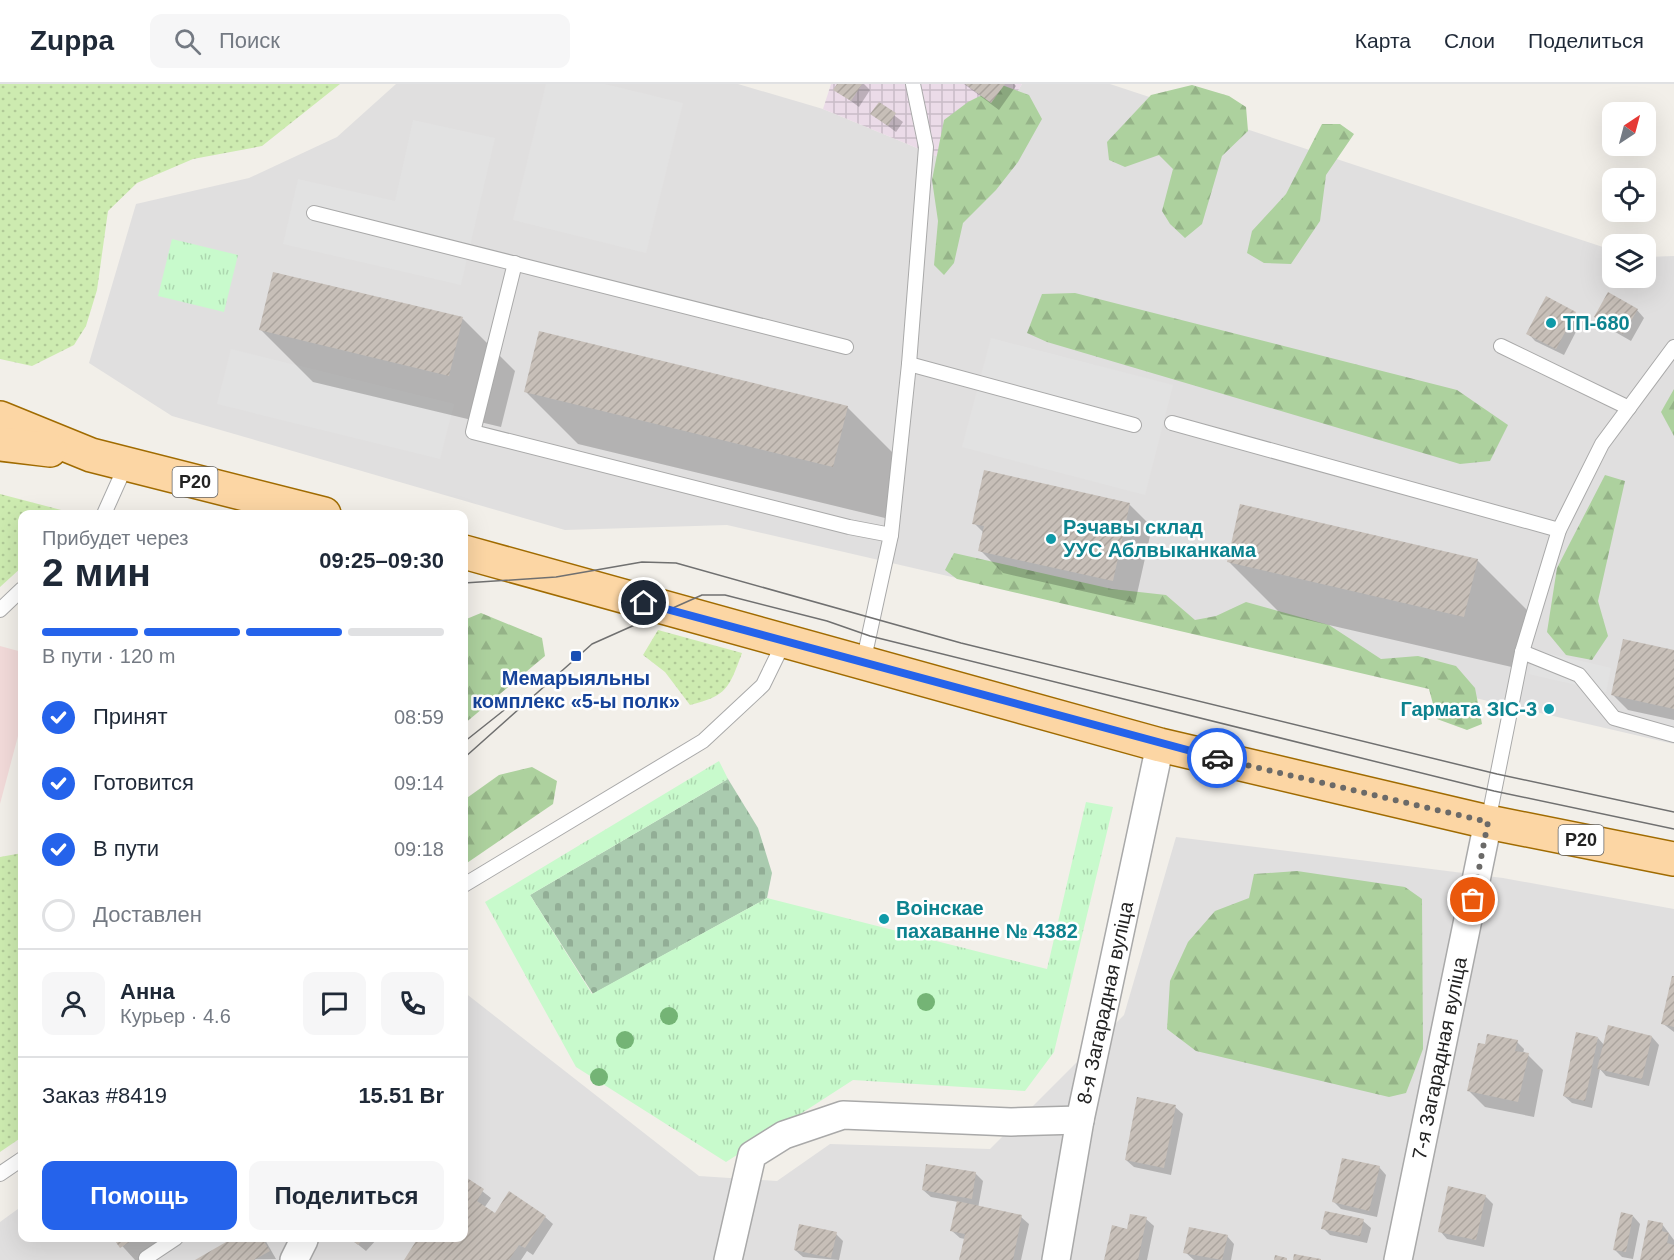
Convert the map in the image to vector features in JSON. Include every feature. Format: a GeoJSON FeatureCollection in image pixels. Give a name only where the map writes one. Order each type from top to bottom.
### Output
{"type":"FeatureCollection","features":[{"type":"Feature","properties":{"kind":"main road","name":"Р20"},"geometry":{"type":"LineString","coordinates":[[0,418],[91,455],[308,510]]}},
{"type":"Feature","properties":{"kind":"main road","name":"Р20"},"geometry":{"type":"LineString","coordinates":[[0,444],[91,455]]}},
{"type":"Feature","properties":{"kind":"main road","name":"Р20"},"geometry":{"type":"LineString","coordinates":[[468,553],[1160,745],[1488,822],[1674,859]]}},
{"type":"Feature","properties":{"kind":"street","name":"8-я Загарадная вуліца"},"geometry":{"type":"LineString","coordinates":[[1056,1260],[1080,1120],[1160,745]]}},
{"type":"Feature","properties":{"kind":"street","name":"7-я Загарадная вуліца"},"geometry":{"type":"LineString","coordinates":[[1398,1260],[1488,822]]}},
{"type":"Feature","properties":{"kind":"street"},"geometry":{"type":"LineString","coordinates":[[728,1260],[752,1155],[784,1135],[843,1115],[1011,1122],[1080,1120]]}},
{"type":"Feature","properties":{"kind":"lane"},"geometry":{"type":"LineString","coordinates":[[863,663],[891,535],[909,364],[926,147],[911,85]]}},
{"type":"Feature","properties":{"kind":"lane"},"geometry":{"type":"LineString","coordinates":[[314,213],[846,347]]}},
{"type":"Feature","properties":{"kind":"lane"},"geometry":{"type":"LineString","coordinates":[[515,262],[473,432],[849,527],[891,535]]}},
{"type":"Feature","properties":{"kind":"lane"},"geometry":{"type":"LineString","coordinates":[[1501,346],[1629,408]]}},
{"type":"Feature","properties":{"kind":"lane"},"geometry":{"type":"LineString","coordinates":[[1488,822],[1522,652],[1559,530],[1602,444],[1674,347]]}},
{"type":"Feature","properties":{"kind":"lane"},"geometry":{"type":"LineString","coordinates":[[909,364],[1134,425]]}},
{"type":"Feature","properties":{"kind":"lane"},"geometry":{"type":"LineString","coordinates":[[1172,423],[1559,530]]}},
{"type":"Feature","properties":{"kind":"lane"},"geometry":{"type":"LineString","coordinates":[[106,510],[126,465]]}},
{"type":"Feature","properties":{"kind":"lane"},"geometry":{"type":"LineString","coordinates":[[0,610],[18,593]]}},
{"type":"Feature","properties":{"kind":"lane"},"geometry":{"type":"LineString","coordinates":[[468,883],[703,741],[763,685],[784,642]]}},
{"type":"Feature","properties":{"kind":"lane"},"geometry":{"type":"LineString","coordinates":[[1522,652],[1580,675],[1614,718],[1674,735]]}},
{"type":"Feature","properties":{"kind":"lane"},"geometry":{"type":"LineString","coordinates":[[0,1173],[18,1162]]}},
{"type":"Feature","properties":{"kind":"lane"},"geometry":{"type":"LineString","coordinates":[[146,1258],[170,1242]]}},
{"type":"Feature","properties":{"kind":"shaded area"},"geometry":{"type":"Polygon","coordinates":[[[396,84],[738,84],[823,109],[970,170],[1022,84],[1110,84],[1602,247],[1602,288],[1656,288],[1656,257],[1674,256],[1674,744],[727,525],[565,530],[172,416],[89,363],[136,204],[249,178],[337,137],[396,84]]]}},
{"type":"Feature","properties":{"kind":"shaded area"},"geometry":{"type":"Polygon","coordinates":[[[546,84],[605,84],[683,103],[646,253],[513,220],[546,84]]]}},
{"type":"Feature","properties":{"kind":"shaded area"},"geometry":{"type":"Polygon","coordinates":[[[831,84],[1022,84],[970,170],[823,109],[831,84]]]}},
{"type":"Feature","properties":{"kind":"shaded area"},"geometry":{"type":"Polygon","coordinates":[[[413,120],[495,138],[461,285],[283,244],[298,179],[395,201],[413,120]]]}},
{"type":"Feature","properties":{"kind":"shaded area"},"geometry":{"type":"Polygon","coordinates":[[[991,338],[1173,385],[1145,495],[962,447],[991,338]]]}},
{"type":"Feature","properties":{"kind":"shaded area"},"geometry":{"type":"Polygon","coordinates":[[[231,349],[454,404],[440,459],[217,404],[231,349]]]}},
{"type":"Feature","properties":{"kind":"shaded area"},"geometry":{"type":"Polygon","coordinates":[[[0,646],[18,651],[18,736],[0,804],[0,646]]]}},
{"type":"Feature","properties":{"kind":"shaded area"},"geometry":{"type":"Polygon","coordinates":[[[1534,650],[1611,668],[1606,692],[1529,674],[1534,650]]]}},
{"type":"Feature","properties":{"kind":"shaded area"},"geometry":{"type":"Polygon","coordinates":[[[1176,837],[1503,878],[1674,909],[1674,1260],[0,1260],[0,1222],[18,1209],[18,1242],[468,1242],[468,995],[699,1176],[777,1181],[830,1144],[990,1149],[1124,1015],[1176,837]]]}},
{"type":"Feature","properties":{"kind":"green space"},"geometry":{"type":"Polygon","coordinates":[[[0,84],[340,84],[262,146],[193,159],[137,183],[108,211],[97,290],[86,326],[74,345],[32,366],[0,359],[0,84]]]}},
{"type":"Feature","properties":{"kind":"green space"},"geometry":{"type":"Polygon","coordinates":[[[1002,85],[1029,95],[1042,119],[1018,162],[996,190],[963,223],[954,263],[944,275],[934,265],[938,221],[932,180],[944,120],[968,102],[1002,85]]]}},
{"type":"Feature","properties":{"kind":"green space"},"geometry":{"type":"Polygon","coordinates":[[[1192,85],[1229,96],[1246,107],[1248,131],[1222,156],[1202,224],[1185,238],[1170,224],[1162,211],[1173,169],[1159,155],[1125,167],[1109,160],[1107,142],[1151,95],[1192,85]]]}},
{"type":"Feature","properties":{"kind":"green space"},"geometry":{"type":"Polygon","coordinates":[[[1322,124],[1340,124],[1354,134],[1326,175],[1320,221],[1291,264],[1264,263],[1247,253],[1252,231],[1286,194],[1322,124]]]}},
{"type":"Feature","properties":{"kind":"green space"},"geometry":{"type":"Polygon","coordinates":[[[172,239],[238,255],[224,312],[158,296],[172,239]]]}},
{"type":"Feature","properties":{"kind":"green space"},"geometry":{"type":"Polygon","coordinates":[[[1075,293],[1457,390],[1508,425],[1490,461],[1460,464],[1047,342],[1027,333],[1042,294],[1075,293]]]}},
{"type":"Feature","properties":{"kind":"green space"},"geometry":{"type":"Polygon","coordinates":[[[1674,389],[1674,436],[1661,412],[1674,389]]]}},
{"type":"Feature","properties":{"kind":"green space"},"geometry":{"type":"Polygon","coordinates":[[[1605,475],[1625,481],[1598,601],[1608,636],[1592,660],[1566,655],[1547,632],[1557,568],[1605,475]]]}},
{"type":"Feature","properties":{"kind":"green space"},"geometry":{"type":"Polygon","coordinates":[[[0,494],[61,510],[18,510],[18,571],[0,587],[0,494]]]}},
{"type":"Feature","properties":{"kind":"green space"},"geometry":{"type":"Polygon","coordinates":[[[954,553],[1112,589],[1166,595],[1195,620],[1216,616],[1246,602],[1329,625],[1381,659],[1418,656],[1456,666],[1475,688],[1482,724],[1467,730],[1437,719],[1429,689],[957,579],[945,570],[954,553]]]}},
{"type":"Feature","properties":{"kind":"green space"},"geometry":{"type":"Polygon","coordinates":[[[481,613],[542,638],[545,656],[468,721],[468,618],[481,613]]]}},
{"type":"Feature","properties":{"kind":"green space"},"geometry":{"type":"Polygon","coordinates":[[[658,630],[742,653],[734,675],[725,689],[712,698],[690,705],[665,672],[643,655],[658,630]]]}},
{"type":"Feature","properties":{"kind":"green space"},"geometry":{"type":"Polygon","coordinates":[[[719,761],[728,779],[530,895],[592,994],[767,898],[1047,969],[1086,802],[1113,807],[1054,1052],[1025,1091],[853,1080],[726,1162],[576,1067],[485,902],[719,761]]]}},
{"type":"Feature","properties":{"kind":"green space"},"geometry":{"type":"Polygon","coordinates":[[[532,767],[557,781],[553,804],[468,862],[468,797],[499,775],[532,767]]]}},
{"type":"Feature","properties":{"kind":"green space"},"geometry":{"type":"Polygon","coordinates":[[[728,779],[758,828],[772,873],[767,898],[593,994],[530,895],[728,779]]]}},
{"type":"Feature","properties":{"kind":"green space"},"geometry":{"type":"Polygon","coordinates":[[[18,854],[18,1140],[0,1152],[0,857],[18,854]]]}},
{"type":"Feature","properties":{"kind":"green space"},"geometry":{"type":"Polygon","coordinates":[[[1297,871],[1405,887],[1422,899],[1423,1049],[1406,1093],[1389,1097],[1196,1051],[1167,1029],[1170,981],[1188,942],[1215,911],[1249,898],[1254,874],[1297,871]]]}},
{"type":"Feature","properties":{"kind":"building"},"geometry":{"type":"Polygon","coordinates":[[[837,84],[862,84],[851,101],[833,90],[837,84]]]}},
{"type":"Feature","properties":{"kind":"building"},"geometry":{"type":"Polygon","coordinates":[[[965,84],[1005,84],[991,103],[965,84]]]}},
{"type":"Feature","properties":{"kind":"building"},"geometry":{"type":"Polygon","coordinates":[[[879,102],[896,113],[888,126],[870,114],[879,102]]]}},
{"type":"Feature","properties":{"kind":"building"},"geometry":{"type":"Polygon","coordinates":[[[273,272],[463,317],[449,376],[259,330],[273,272]]]}},
{"type":"Feature","properties":{"kind":"building"},"geometry":{"type":"Polygon","coordinates":[[[1608,292],[1638,309],[1623,334],[1594,317],[1608,292]]]}},
{"type":"Feature","properties":{"kind":"building","name":"ТП-680"},"geometry":{"type":"Polygon","coordinates":[[[1546,296],[1576,312],[1556,349],[1526,334],[1546,296]]]}},
{"type":"Feature","properties":{"kind":"building"},"geometry":{"type":"Polygon","coordinates":[[[539,331],[848,406],[833,467],[524,392],[539,331]]]}},
{"type":"Feature","properties":{"kind":"building","name":"Рэчавы склад УУС Аблвыканкама"},"geometry":{"type":"Polygon","coordinates":[[[984,470],[1130,503],[1113,581],[978,551],[984,526],[972,524],[984,470]]]}},
{"type":"Feature","properties":{"kind":"building"},"geometry":{"type":"Polygon","coordinates":[[[1240,504],[1478,559],[1464,617],[1227,562],[1240,504]]]}},
{"type":"Feature","properties":{"kind":"building"},"geometry":{"type":"Polygon","coordinates":[[[1623,639],[1674,650],[1674,709],[1611,695],[1623,639]]]}},
{"type":"Feature","properties":{"kind":"building"},"geometry":{"type":"Polygon","coordinates":[[[1672,976],[1674,976],[1674,1027],[1661,1024],[1672,976]]]}},
{"type":"Feature","properties":{"kind":"building"},"geometry":{"type":"Polygon","coordinates":[[[1608,1025],[1652,1036],[1642,1079],[1597,1069],[1608,1025]]]}},
{"type":"Feature","properties":{"kind":"building"},"geometry":{"type":"Polygon","coordinates":[[[1576,1032],[1598,1037],[1585,1101],[1563,1096],[1576,1032]]]}},
{"type":"Feature","properties":{"kind":"building"},"geometry":{"type":"Polygon","coordinates":[[[1487,1034],[1518,1040],[1515,1051],[1529,1053],[1518,1102],[1467,1091],[1478,1043],[1485,1044],[1487,1034]]]}},
{"type":"Feature","properties":{"kind":"building"},"geometry":{"type":"Polygon","coordinates":[[[1137,1097],[1176,1105],[1164,1168],[1125,1160],[1137,1097]]]}},
{"type":"Feature","properties":{"kind":"building"},"geometry":{"type":"Polygon","coordinates":[[[1342,1158],[1380,1166],[1369,1211],[1332,1202],[1342,1158]]]}},
{"type":"Feature","properties":{"kind":"building"},"geometry":{"type":"Polygon","coordinates":[[[926,1164],[976,1172],[972,1199],[922,1190],[926,1164]]]}},
{"type":"Feature","properties":{"kind":"building"},"geometry":{"type":"Polygon","coordinates":[[[468,1179],[484,1189],[477,1201],[495,1213],[509,1191],[546,1216],[525,1248],[519,1245],[509,1260],[404,1260],[415,1242],[468,1242],[468,1179]]]}},
{"type":"Feature","properties":{"kind":"building"},"geometry":{"type":"Polygon","coordinates":[[[1448,1186],[1486,1195],[1476,1240],[1438,1232],[1448,1186]]]}},
{"type":"Feature","properties":{"kind":"building"},"geometry":{"type":"Polygon","coordinates":[[[957,1201],[1022,1215],[1013,1260],[959,1260],[965,1234],[950,1231],[957,1201]]]}},
{"type":"Feature","properties":{"kind":"building"},"geometry":{"type":"Polygon","coordinates":[[[1325,1211],[1364,1219],[1360,1236],[1321,1229],[1325,1211]]]}},
{"type":"Feature","properties":{"kind":"building"},"geometry":{"type":"Polygon","coordinates":[[[1621,1212],[1633,1215],[1626,1252],[1613,1250],[1621,1212]]]}},
{"type":"Feature","properties":{"kind":"building"},"geometry":{"type":"Polygon","coordinates":[[[1130,1214],[1147,1217],[1138,1260],[1104,1260],[1112,1225],[1127,1229],[1130,1214]]]}},
{"type":"Feature","properties":{"kind":"building"},"geometry":{"type":"Polygon","coordinates":[[[1648,1220],[1663,1223],[1662,1231],[1669,1233],[1667,1243],[1674,1245],[1674,1260],[1640,1260],[1648,1220]]]}},
{"type":"Feature","properties":{"kind":"building"},"geometry":{"type":"Polygon","coordinates":[[[799,1224],[837,1232],[831,1258],[794,1250],[799,1224]]]}},
{"type":"Feature","properties":{"kind":"building"},"geometry":{"type":"Polygon","coordinates":[[[1189,1227],[1228,1235],[1222,1260],[1183,1253],[1189,1227]]]}},
{"type":"Feature","properties":{"kind":"building"},"geometry":{"type":"Polygon","coordinates":[[[116,1242],[130,1242],[120,1248],[116,1242]]]}},
{"type":"Feature","properties":{"kind":"building"},"geometry":{"type":"Polygon","coordinates":[[[226,1242],[264,1242],[270,1251],[254,1260],[195,1260],[226,1242]]]}},
{"type":"Feature","properties":{"kind":"building"},"geometry":{"type":"Polygon","coordinates":[[[1294,1254],[1321,1259],[1321,1260],[1293,1260],[1294,1254]]]}},
{"type":"Feature","properties":{"kind":"building"},"geometry":{"type":"Polygon","coordinates":[[[1275,1255],[1287,1258],[1287,1260],[1274,1260],[1275,1255]]]}},
{"type":"Feature","properties":{"kind":"tram line"},"geometry":{"type":"LineString","coordinates":[[468,583],[556,577],[642,562],[676,563],[961,643],[1497,774],[1674,812]]}},
{"type":"Feature","properties":{"kind":"tram line"},"geometry":{"type":"LineString","coordinates":[[468,754],[592,644],[702,595],[725,595],[827,621],[870,636],[1494,791],[1674,829]]}},
{"type":"Feature","properties":{"kind":"tram line"},"geometry":{"type":"LineString","coordinates":[[468,739],[508,707]]}},
{"type":"Feature","properties":{"kind":"way so far"},"geometry":{"type":"LineString","coordinates":[[1217,758],[1488,822],[1473,900]]}},
{"type":"Feature","properties":{"kind":"place","name":"ТП-680"},"geometry":{"type":"Point","coordinates":[1551,323]}},
{"type":"Feature","properties":{"kind":"place","name":"Рэчавы склад УУС Аблвыканкама"},"geometry":{"type":"Point","coordinates":[1051,539]}},
{"type":"Feature","properties":{"kind":"place","name":"Мемарыяльны комплекс «5-ы полк»"},"geometry":{"type":"Point","coordinates":[576,656]}},
{"type":"Feature","properties":{"kind":"place","name":"Гармата ЗІС-3"},"geometry":{"type":"Point","coordinates":[1549,709]}},
{"type":"Feature","properties":{"kind":"place","name":"Воінскае пахаванне № 4382"},"geometry":{"type":"Point","coordinates":[884,919]}},
{"type":"Feature","properties":{"kind":"route"},"geometry":{"type":"LineString","coordinates":[[644,603],[1160,745],[1217,758]]}}]}
